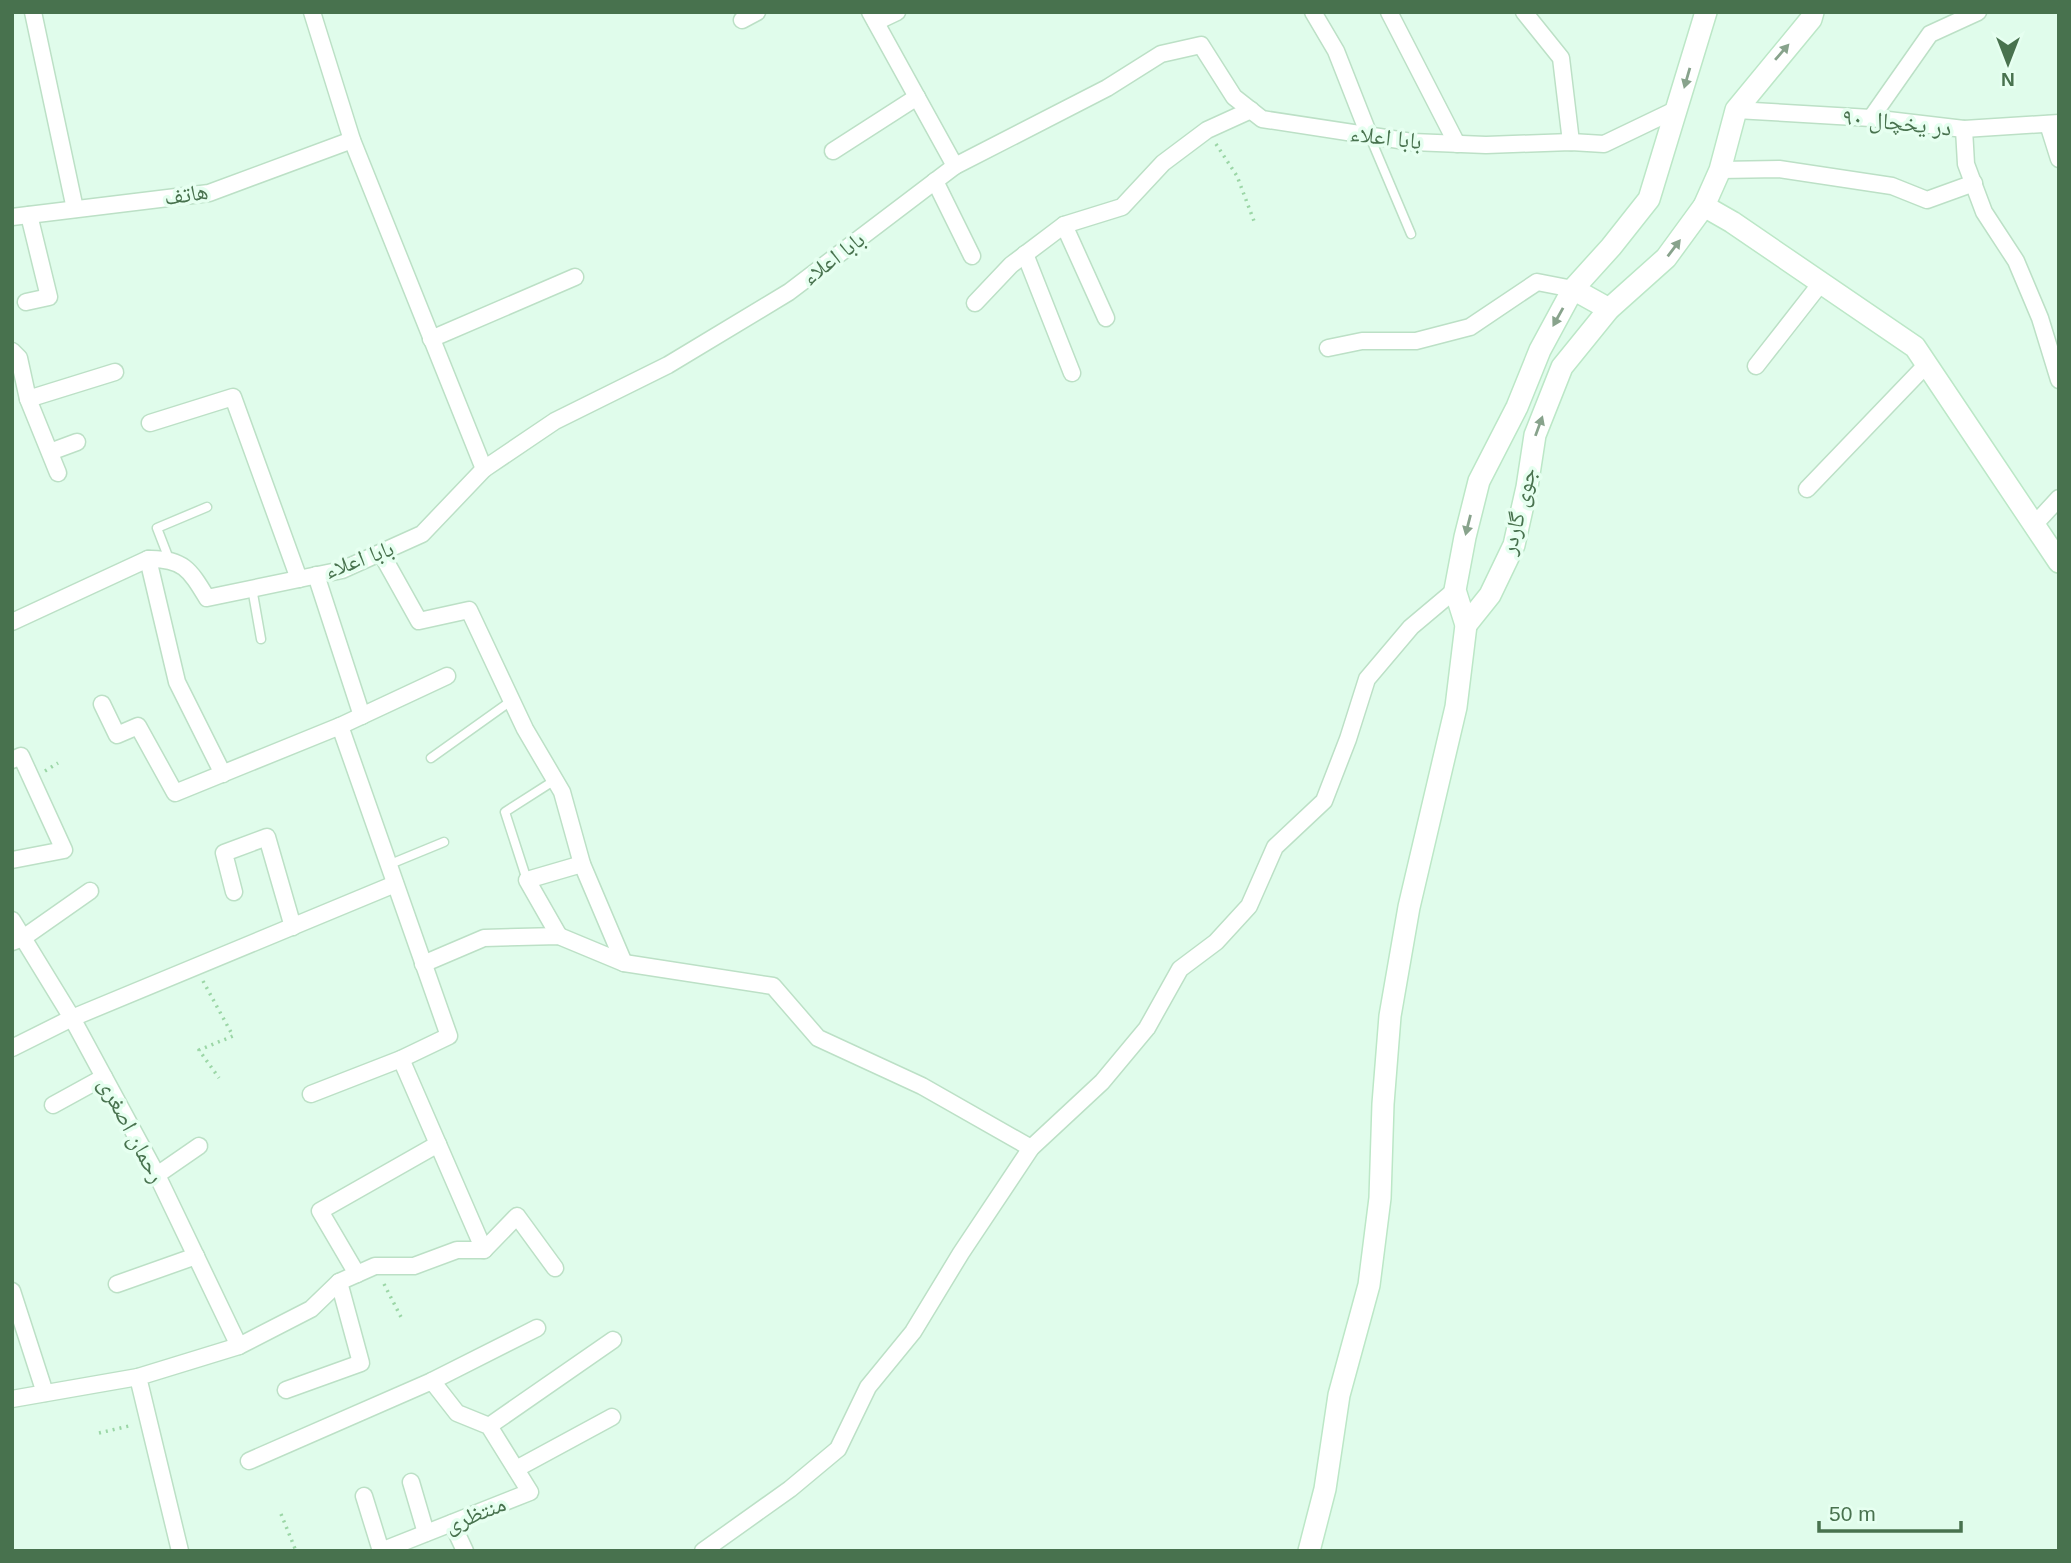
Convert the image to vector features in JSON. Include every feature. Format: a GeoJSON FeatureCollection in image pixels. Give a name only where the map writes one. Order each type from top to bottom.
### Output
{"type":"FeatureCollection","features":[{"type":"Feature","properties":{"kind":"street"},"geometry":{"type":"LineString","coordinates":[[33,12],[75,209]]}},
{"type":"Feature","properties":{"kind":"street"},"geometry":{"type":"LineString","coordinates":[[312,12],[352,140],[484,469]]}},
{"type":"Feature","properties":{"kind":"street"},"geometry":{"type":"LineString","coordinates":[[742,20],[757,12]]}},
{"type":"Feature","properties":{"kind":"street"},"geometry":{"type":"LineString","coordinates":[[897,12],[873,17],[955,166]]}},
{"type":"Feature","properties":{"kind":"street"},"geometry":{"type":"LineString","coordinates":[[1313,12],[1336,51],[1369,135]]}},
{"type":"Feature","properties":{"kind":"street"},"geometry":{"type":"LineString","coordinates":[[1389,12],[1457,144]]}},
{"type":"Feature","properties":{"kind":"street"},"geometry":{"type":"LineString","coordinates":[[1524,12],[1561,58],[1571,142]]}},
{"type":"Feature","properties":{"kind":"street","name":"جوی گاردر"},"geometry":{"type":"LineString","coordinates":[[1466,625],[1455,590],[1479,481],[1517,407],[1540,350],[1573,289],[1650,199],[1706,12]]}},
{"type":"Feature","properties":{"kind":"street"},"geometry":{"type":"LineString","coordinates":[[1871,118],[1930,34],[1978,12]]}},
{"type":"Feature","properties":{"kind":"street","name":"جوی گاردر"},"geometry":{"type":"LineString","coordinates":[[1466,625],[1490,595],[1514,544],[1535,435],[1562,367],[1609,309],[1666,258],[1704,206],[1720,170],[1736,110],[1809,15]]}},
{"type":"Feature","properties":{"kind":"street","name":"بابا اعلاء"},"geometry":{"type":"LineString","coordinates":[[169,559],[192,573],[207,598],[342,570],[422,534],[484,469],[555,421],[668,365],[789,292],[955,166],[1107,88],[1161,54],[1201,44],[1234,97],[1262,119],[1412,142],[1604,144],[1677,109]]}},
{"type":"Feature","properties":{"kind":"street"},"geometry":{"type":"LineString","coordinates":[[833,151],[917,97]]}},
{"type":"Feature","properties":{"kind":"street"},"geometry":{"type":"LineString","coordinates":[[975,303],[1011,265],[1063,225],[1122,207],[1163,163],[1207,130],[1251,110]]}},
{"type":"Feature","properties":{"kind":"street","name":"در یخچال ۹۰"},"geometry":{"type":"LineString","coordinates":[[1736,110],[1871,118],[1964,129],[2053,124]]}},
{"type":"Feature","properties":{"kind":"street"},"geometry":{"type":"LineString","coordinates":[[2053,124],[2059,159]]}},
{"type":"Feature","properties":{"kind":"street"},"geometry":{"type":"LineString","coordinates":[[1964,129],[1966,164],[1984,212],[2016,261],[2040,318],[2059,380]]}},
{"type":"Feature","properties":{"kind":"street","name":"هاتف"},"geometry":{"type":"LineString","coordinates":[[21,216],[209,192],[352,140]]}},
{"type":"Feature","properties":{"kind":"street"},"geometry":{"type":"LineString","coordinates":[[1720,170],[1779,169],[1892,186],[1927,200],[1974,183]]}},
{"type":"Feature","properties":{"kind":"street"},"geometry":{"type":"LineString","coordinates":[[935,181],[972,256]]}},
{"type":"Feature","properties":{"kind":"street"},"geometry":{"type":"LineString","coordinates":[[1704,206],[1916,346],[2059,562]]}},
{"type":"Feature","properties":{"kind":"street"},"geometry":{"type":"LineString","coordinates":[[21,216],[49,297],[26,302]]}},
{"type":"Feature","properties":{"kind":"street"},"geometry":{"type":"LineString","coordinates":[[1063,225],[1106,318]]}},
{"type":"Feature","properties":{"kind":"street"},"geometry":{"type":"LineString","coordinates":[[1025,254],[1072,373]]}},
{"type":"Feature","properties":{"kind":"street"},"geometry":{"type":"LineString","coordinates":[[431,339],[575,277]]}},
{"type":"Feature","properties":{"kind":"street"},"geometry":{"type":"LineString","coordinates":[[1328,348],[1362,341],[1416,341],[1470,327],[1537,282],[1573,289],[1609,309]]}},
{"type":"Feature","properties":{"kind":"street"},"geometry":{"type":"LineString","coordinates":[[1755,366],[1821,283]]}},
{"type":"Feature","properties":{"kind":"street"},"geometry":{"type":"LineString","coordinates":[[12,351],[19,358],[28,399],[58,472]]}},
{"type":"Feature","properties":{"kind":"street"},"geometry":{"type":"LineString","coordinates":[[1807,489],[1927,364]]}},
{"type":"Feature","properties":{"kind":"street"},"geometry":{"type":"LineString","coordinates":[[28,399],[115,372]]}},
{"type":"Feature","properties":{"kind":"street"},"geometry":{"type":"LineString","coordinates":[[150,423],[233,397],[299,579]]}},
{"type":"Feature","properties":{"kind":"street"},"geometry":{"type":"LineString","coordinates":[[50,452],[77,442]]}},
{"type":"Feature","properties":{"kind":"street"},"geometry":{"type":"LineString","coordinates":[[2034,525],[2059,498]]}},
{"type":"Feature","properties":{"kind":"street"},"geometry":{"type":"LineString","coordinates":[[381,553],[419,621],[469,610],[525,729],[562,792],[582,864],[624,963]]}},
{"type":"Feature","properties":{"kind":"street"},"geometry":{"type":"LineString","coordinates":[[148,559],[177,682],[223,774]]}},
{"type":"Feature","properties":{"kind":"street"},"geometry":{"type":"LineString","coordinates":[[12,622],[148,559],[169,559]]}},
{"type":"Feature","properties":{"kind":"street"},"geometry":{"type":"LineString","coordinates":[[316,575],[362,716]]}},
{"type":"Feature","properties":{"kind":"street"},"geometry":{"type":"LineString","coordinates":[[704,1551],[790,1489],[838,1449],[868,1387],[913,1332],[961,1252],[1031,1148],[1102,1082],[1147,1027],[1181,969],[1216,942],[1249,906],[1275,847],[1324,801],[1367,679],[1411,626],[1455,590]]}},
{"type":"Feature","properties":{"kind":"street"},"geometry":{"type":"LineString","coordinates":[[1308,1551],[1325,1489],[1339,1395],[1369,1286],[1380,1198],[1383,1104],[1390,1016],[1409,907],[1456,707],[1466,625]]}},
{"type":"Feature","properties":{"kind":"street"},"geometry":{"type":"LineString","coordinates":[[102,704],[117,735],[138,726],[175,793],[340,726],[447,676]]}},
{"type":"Feature","properties":{"kind":"street"},"geometry":{"type":"LineString","coordinates":[[311,1094],[401,1059],[449,1036],[340,726]]}},
{"type":"Feature","properties":{"kind":"street"},"geometry":{"type":"LineString","coordinates":[[12,760],[21,756],[64,850],[12,860]]}},
{"type":"Feature","properties":{"kind":"street"},"geometry":{"type":"LineString","coordinates":[[234,892],[224,853],[267,837],[293,927]]}},
{"type":"Feature","properties":{"kind":"street"},"geometry":{"type":"LineString","coordinates":[[559,936],[527,880],[582,864]]}},
{"type":"Feature","properties":{"kind":"street"},"geometry":{"type":"LineString","coordinates":[[12,1048],[72,1018],[395,884]]}},
{"type":"Feature","properties":{"kind":"street"},"geometry":{"type":"LineString","coordinates":[[18,940],[90,891]]}},
{"type":"Feature","properties":{"kind":"street","name":"رحمان اصغری"},"geometry":{"type":"LineString","coordinates":[[12,920],[18,940],[72,1018],[157,1175],[239,1346]]}},
{"type":"Feature","properties":{"kind":"street"},"geometry":{"type":"LineString","coordinates":[[424,964],[484,938],[559,936],[624,963],[773,986],[818,1038],[922,1086],[1031,1148]]}},
{"type":"Feature","properties":{"kind":"street"},"geometry":{"type":"LineString","coordinates":[[401,1059],[484,1250]]}},
{"type":"Feature","properties":{"kind":"street"},"geometry":{"type":"LineString","coordinates":[[53,1105],[104,1077]]}},
{"type":"Feature","properties":{"kind":"street"},"geometry":{"type":"LineString","coordinates":[[357,1274],[320,1211],[438,1144]]}},
{"type":"Feature","properties":{"kind":"street"},"geometry":{"type":"LineString","coordinates":[[157,1175],[199,1146]]}},
{"type":"Feature","properties":{"kind":"street"},"geometry":{"type":"LineString","coordinates":[[12,1399],[138,1377],[239,1346],[311,1309],[340,1282],[375,1266],[414,1266],[457,1250],[484,1250],[517,1216],[555,1268]]}},
{"type":"Feature","properties":{"kind":"street"},"geometry":{"type":"LineString","coordinates":[[117,1284],[196,1256]]}},
{"type":"Feature","properties":{"kind":"street"},"geometry":{"type":"LineString","coordinates":[[286,1390],[361,1363],[340,1282]]}},
{"type":"Feature","properties":{"kind":"street"},"geometry":{"type":"LineString","coordinates":[[12,1291],[45,1393]]}},
{"type":"Feature","properties":{"kind":"street"},"geometry":{"type":"LineString","coordinates":[[249,1461],[432,1381],[537,1328]]}},
{"type":"Feature","properties":{"kind":"street"},"geometry":{"type":"LineString","coordinates":[[489,1426],[613,1340]]}},
{"type":"Feature","properties":{"kind":"street"},"geometry":{"type":"LineString","coordinates":[[138,1377],[180,1551]]}},
{"type":"Feature","properties":{"kind":"street"},"geometry":{"type":"LineString","coordinates":[[432,1381],[457,1413],[489,1426],[516,1469],[612,1417]]}},
{"type":"Feature","properties":{"kind":"street","name":"منتظری"},"geometry":{"type":"LineString","coordinates":[[381,1551],[530,1492],[516,1469]]}},
{"type":"Feature","properties":{"kind":"street"},"geometry":{"type":"LineString","coordinates":[[411,1482],[426,1533]]}},
{"type":"Feature","properties":{"kind":"street"},"geometry":{"type":"LineString","coordinates":[[364,1496],[381,1551]]}},
{"type":"Feature","properties":{"kind":"street"},"geometry":{"type":"LineString","coordinates":[[452,1523],[465,1551]]}},
{"type":"Feature","properties":{"kind":"lane"},"geometry":{"type":"LineString","coordinates":[[1369,135],[1411,234]]}},
{"type":"Feature","properties":{"kind":"lane"},"geometry":{"type":"LineString","coordinates":[[169,559],[158,528],[207,508]]}},
{"type":"Feature","properties":{"kind":"lane"},"geometry":{"type":"LineString","coordinates":[[252,589],[261,639]]}},
{"type":"Feature","properties":{"kind":"lane"},"geometry":{"type":"LineString","coordinates":[[431,758],[512,701]]}},
{"type":"Feature","properties":{"kind":"lane"},"geometry":{"type":"LineString","coordinates":[[527,880],[505,812],[555,780]]}},
{"type":"Feature","properties":{"kind":"lane"},"geometry":{"type":"LineString","coordinates":[[388,865],[444,842]]}},
{"type":"Feature","properties":{"kind":"path"},"geometry":{"type":"LineString","coordinates":[[1207,130],[1237,176],[1254,221]]}},
{"type":"Feature","properties":{"kind":"path"},"geometry":{"type":"LineString","coordinates":[[195,967],[233,1036],[199,1050],[219,1078]]}},
{"type":"Feature","properties":{"kind":"path"},"geometry":{"type":"LineString","coordinates":[[375,1266],[402,1319]]}},
{"type":"Feature","properties":{"kind":"path"},"geometry":{"type":"LineString","coordinates":[[99,1433],[149,1421]]}},
{"type":"Feature","properties":{"kind":"path"},"geometry":{"type":"LineString","coordinates":[[281,1514],[296,1551]]}}]}
